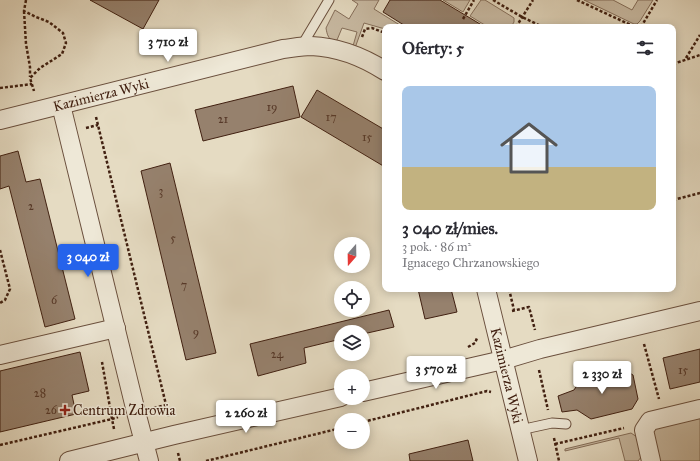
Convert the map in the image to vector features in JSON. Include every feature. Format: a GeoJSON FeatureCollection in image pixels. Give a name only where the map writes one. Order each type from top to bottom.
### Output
{"type":"FeatureCollection","features":[{"type":"Feature","properties":{"kind":"street","name":"Kazimierza Wyki"},"geometry":{"type":"LineString","coordinates":[[0,120],[282,50],[301,47],[310,46],[336,49],[366,61],[382,69]]}},
{"type":"Feature","properties":{"kind":"street"},"geometry":{"type":"LineString","coordinates":[[61,105],[149,461]]}},
{"type":"Feature","properties":{"kind":"street","name":"Kazimierza Wyki"},"geometry":{"type":"LineString","coordinates":[[487,292],[528,461]]}},
{"type":"Feature","properties":{"kind":"street"},"geometry":{"type":"LineString","coordinates":[[370,390],[503,360],[540,349],[700,311]]}},
{"type":"Feature","properties":{"kind":"street"},"geometry":{"type":"LineString","coordinates":[[0,355],[116,328]]}},
{"type":"Feature","properties":{"kind":"street"},"geometry":{"type":"LineString","coordinates":[[69,461],[144,442],[334,399]]}},
{"type":"Feature","properties":{"kind":"street"},"geometry":{"type":"LineString","coordinates":[[651,461],[644,430],[656,420],[700,409]]}},
{"type":"Feature","properties":{"kind":"lane"},"geometry":{"type":"LineString","coordinates":[[301,47],[329,0]]}},
{"type":"Feature","properties":{"kind":"lane"},"geometry":{"type":"LineString","coordinates":[[520,430],[552,423],[566,424]]}},
{"type":"Feature","properties":{"kind":"path"},"geometry":{"type":"LineString","coordinates":[[26,0],[24,11],[26,44],[30,67],[30,78],[38,111]]}},
{"type":"Feature","properties":{"kind":"path"},"geometry":{"type":"LineString","coordinates":[[463,19],[474,0]]}},
{"type":"Feature","properties":{"kind":"path"},"geometry":{"type":"LineString","coordinates":[[493,0],[537,24]]}},
{"type":"Feature","properties":{"kind":"path"},"geometry":{"type":"LineString","coordinates":[[518,24],[533,0]]}},
{"type":"Feature","properties":{"kind":"path"},"geometry":{"type":"LineString","coordinates":[[577,0],[629,24]]}},
{"type":"Feature","properties":{"kind":"path"},"geometry":{"type":"LineString","coordinates":[[643,24],[657,0]]}},
{"type":"Feature","properties":{"kind":"path"},"geometry":{"type":"LineString","coordinates":[[24,11],[36,18],[49,22],[63,33],[66,43],[62,54],[40,68],[30,78]]}},
{"type":"Feature","properties":{"kind":"path"},"geometry":{"type":"LineString","coordinates":[[686,59],[700,35]]}},
{"type":"Feature","properties":{"kind":"path"},"geometry":{"type":"LineString","coordinates":[[676,63],[700,55]]}},
{"type":"Feature","properties":{"kind":"path"},"geometry":{"type":"LineString","coordinates":[[0,88],[32,84]]}},
{"type":"Feature","properties":{"kind":"path"},"geometry":{"type":"LineString","coordinates":[[94,110],[180,461]]}},
{"type":"Feature","properties":{"kind":"path"},"geometry":{"type":"LineString","coordinates":[[676,199],[700,193]]}},
{"type":"Feature","properties":{"kind":"path"},"geometry":{"type":"LineString","coordinates":[[0,250],[10,289],[5,300],[0,303]]}},
{"type":"Feature","properties":{"kind":"path"},"geometry":{"type":"LineString","coordinates":[[510,292],[514,310]]}},
{"type":"Feature","properties":{"kind":"path"},"geometry":{"type":"LineString","coordinates":[[492,316],[529,307],[544,365],[538,367],[552,423],[559,461]]}},
{"type":"Feature","properties":{"kind":"path"},"geometry":{"type":"LineString","coordinates":[[462,350],[475,343],[477,337]]}},
{"type":"Feature","properties":{"kind":"path"},"geometry":{"type":"LineString","coordinates":[[555,444],[656,420],[644,341]]}},
{"type":"Feature","properties":{"kind":"path"},"geometry":{"type":"LineString","coordinates":[[370,420],[487,391],[495,392]]}},
{"type":"Feature","properties":{"kind":"path"},"geometry":{"type":"LineString","coordinates":[[0,445],[112,419]]}},
{"type":"Feature","properties":{"kind":"path"},"geometry":{"type":"LineString","coordinates":[[206,461],[334,430]]}},
{"type":"Feature","properties":{"kind":"shaded area"},"geometry":{"type":"Polygon","coordinates":[[[352,0],[379,0],[374,9],[398,24],[382,24],[382,28],[364,23],[355,48],[353,46],[357,32],[342,28],[337,40],[334,41],[330,39],[326,28],[335,10],[349,19],[358,4],[352,0]]]}},
{"type":"Feature","properties":{"kind":"shaded area"},"geometry":{"type":"Polygon","coordinates":[[[443,0],[470,0],[463,12],[443,0]]]}},
{"type":"Feature","properties":{"kind":"shaded area"},"geometry":{"type":"Polygon","coordinates":[[[481,0],[485,0],[514,18],[514,22],[513,24],[483,24],[470,16],[481,0]]]}},
{"type":"Feature","properties":{"kind":"shaded area"},"geometry":{"type":"Polygon","coordinates":[[[584,0],[613,0],[632,10],[638,0],[653,0],[640,21],[637,24],[634,24],[584,0]]]}},
{"type":"Feature","properties":{"kind":"shaded area"},"geometry":{"type":"Polygon","coordinates":[[[700,417],[700,461],[657,461],[650,433],[654,428],[700,417]]]}},
{"type":"Feature","properties":{"kind":"shaded area"},"geometry":{"type":"Polygon","coordinates":[[[631,433],[637,437],[642,456],[638,461],[625,461],[619,438],[565,451],[565,449],[631,433]]]}},
{"type":"Feature","properties":{"kind":"building"},"geometry":{"type":"Polygon","coordinates":[[[90,0],[159,0],[143,29],[90,0]]]}},
{"type":"Feature","properties":{"kind":"building"},"geometry":{"type":"Polygon","coordinates":[[[390,0],[440,0],[480,24],[402,24],[383,12],[390,0]]]}},
{"type":"Feature","properties":{"kind":"building"},"geometry":{"type":"Polygon","coordinates":[[[293,86],[300,117],[203,141],[195,110],[293,86]]]}},
{"type":"Feature","properties":{"kind":"building"},"geometry":{"type":"Polygon","coordinates":[[[317,90],[382,128],[382,165],[301,117],[317,90]]]}},
{"type":"Feature","properties":{"kind":"building"},"geometry":{"type":"Polygon","coordinates":[[[18,151],[26,182],[40,179],[75,319],[45,327],[9,186],[0,189],[0,156],[18,151]]]}},
{"type":"Feature","properties":{"kind":"building"},"geometry":{"type":"Polygon","coordinates":[[[170,163],[216,353],[186,360],[141,171],[170,163]]]}},
{"type":"Feature","properties":{"kind":"building"},"geometry":{"type":"Polygon","coordinates":[[[419,292],[452,292],[457,312],[425,319],[419,292]]]}},
{"type":"Feature","properties":{"kind":"building"},"geometry":{"type":"Polygon","coordinates":[[[389,310],[394,327],[370,332],[370,325],[334,325],[334,341],[304,348],[306,363],[258,376],[250,344],[360,317],[370,317],[370,315],[389,310]]]}},
{"type":"Feature","properties":{"kind":"building"},"geometry":{"type":"Polygon","coordinates":[[[700,349],[700,382],[670,389],[663,358],[700,349]]]}},
{"type":"Feature","properties":{"kind":"building"},"geometry":{"type":"Polygon","coordinates":[[[80,352],[89,391],[72,395],[76,414],[0,432],[0,371],[80,352]]]}},
{"type":"Feature","properties":{"kind":"building"},"geometry":{"type":"Polygon","coordinates":[[[623,369],[633,375],[638,399],[632,409],[591,419],[577,410],[562,412],[558,396],[574,390],[581,379],[623,369]]]}},
{"type":"Feature","properties":{"kind":"building"},"geometry":{"type":"Polygon","coordinates":[[[468,440],[473,461],[410,461],[409,454],[468,440]]]}},
{"type":"Feature","properties":{"kind":"place","name":"Centrum Zdrowia"},"geometry":{"type":"Point","coordinates":[65,410]}}]}
